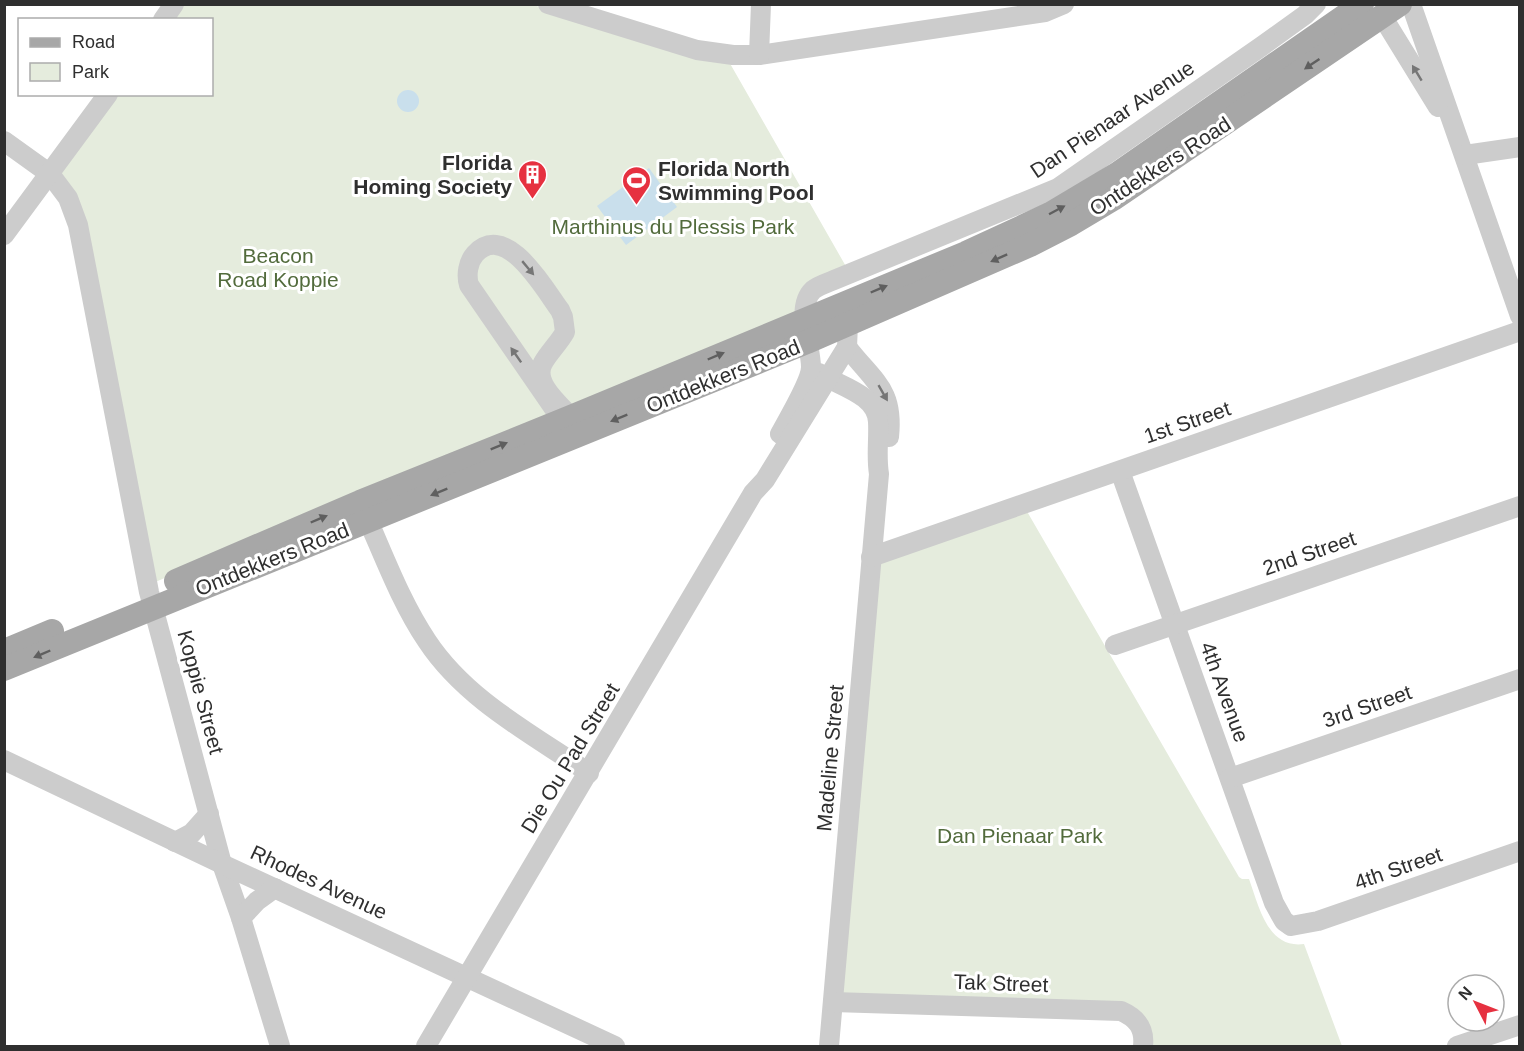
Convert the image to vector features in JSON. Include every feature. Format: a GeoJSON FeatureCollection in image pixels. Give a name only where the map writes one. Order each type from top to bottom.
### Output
{"type":"FeatureCollection","features":[{"type":"Feature","properties":{"kind":"main road","name":"Ontdekkers Road"},"geometry":{"type":"LineString","coordinates":[[4,669],[152,600],[364,511],[567,419],[805,318],[846,325],[966,253],[1067,205],[1118,174],[1205,114],[1338,14],[1380,7]]}},
{"type":"Feature","properties":{"kind":"main road","name":"Ontdekkers Road"},"geometry":{"type":"LineString","coordinates":[[364,511],[807,342],[1030,244],[1091,213],[1178,156],[1380,7]]}},
{"type":"Feature","properties":{"kind":"main road","name":"Ontdekkers Road"},"geometry":{"type":"LineString","coordinates":[[4,651],[152,600]]}},
{"type":"Feature","properties":{"kind":"street"},"geometry":{"type":"LineString","coordinates":[[164,18],[174,4]]}},
{"type":"Feature","properties":{"kind":"street"},"geometry":{"type":"LineString","coordinates":[[548,4],[698,50],[717,54],[759,55],[1045,12],[1064,4]]}},
{"type":"Feature","properties":{"kind":"street"},"geometry":{"type":"LineString","coordinates":[[759,55],[761,4]]}},
{"type":"Feature","properties":{"kind":"street","name":"Dan Pienaar Avenue"},"geometry":{"type":"LineString","coordinates":[[805,318],[808,297],[817,288],[1058,188],[1262,46],[1305,15],[1316,4]]}},
{"type":"Feature","properties":{"kind":"street"},"geometry":{"type":"LineString","coordinates":[[1411,4],[1520,316]]}},
{"type":"Feature","properties":{"kind":"street"},"geometry":{"type":"LineString","coordinates":[[1380,7],[1461,148]]}},
{"type":"Feature","properties":{"kind":"street"},"geometry":{"type":"LineString","coordinates":[[4,235],[107,96]]}},
{"type":"Feature","properties":{"kind":"street","name":"Koppie Street"},"geometry":{"type":"LineString","coordinates":[[4,141],[50,174],[68,198],[78,225],[152,600],[222,864],[242,918],[280,1047]]}},
{"type":"Feature","properties":{"kind":"street"},"geometry":{"type":"LineString","coordinates":[[1461,148],[1520,147]]}},
{"type":"Feature","properties":{"kind":"street"},"geometry":{"type":"LineString","coordinates":[[500,245],[513,252],[528,266],[560,310],[565,332],[543,363],[540,375],[541,381],[567,419],[469,285],[467,275],[471,260],[484,248],[500,245]]}},
{"type":"Feature","properties":{"kind":"street"},"geometry":{"type":"LineString","coordinates":[[805,318],[807,342],[820,373]]}},
{"type":"Feature","properties":{"kind":"street","name":"Die Ou Pad Street"},"geometry":{"type":"LineString","coordinates":[[426,1047],[753,494],[765,480],[846,325]]}},
{"type":"Feature","properties":{"kind":"street","name":"Madeline Street"},"geometry":{"type":"LineString","coordinates":[[846,325],[884,392],[891,411],[886,463],[879,474]]}},
{"type":"Feature","properties":{"kind":"street","name":"1st Street"},"geometry":{"type":"LineString","coordinates":[[871,557],[1520,331]]}},
{"type":"Feature","properties":{"kind":"street","name":"Madeline Street"},"geometry":{"type":"LineString","coordinates":[[820,373],[863,397],[874,407],[878,420],[879,474],[829,1047]]}},
{"type":"Feature","properties":{"kind":"street","name":"4th Avenue"},"geometry":{"type":"LineString","coordinates":[[1120,471],[1274,903],[1284,921],[1291,926]]}},
{"type":"Feature","properties":{"kind":"street","name":"2nd Street"},"geometry":{"type":"LineString","coordinates":[[1115,645],[1520,506]]}},
{"type":"Feature","properties":{"kind":"street"},"geometry":{"type":"LineString","coordinates":[[364,511],[417,625],[443,662],[473,693],[589,773]]}},
{"type":"Feature","properties":{"kind":"street","name":"3rd Street"},"geometry":{"type":"LineString","coordinates":[[1230,778],[1520,679]]}},
{"type":"Feature","properties":{"kind":"street","name":"Rhodes Avenue"},"geometry":{"type":"LineString","coordinates":[[4,759],[175,842],[615,1047]]}},
{"type":"Feature","properties":{"kind":"street"},"geometry":{"type":"LineString","coordinates":[[175,842],[192,833],[209,814]]}},
{"type":"Feature","properties":{"kind":"street","name":"4th Street"},"geometry":{"type":"LineString","coordinates":[[1291,926],[1318,921],[1520,851]]}},
{"type":"Feature","properties":{"kind":"street"},"geometry":{"type":"LineString","coordinates":[[242,918],[257,901],[275,888]]}},
{"type":"Feature","properties":{"kind":"street","name":"Tak Street"},"geometry":{"type":"LineString","coordinates":[[833,1002],[1121,1011],[1132,1016],[1138,1023],[1143,1034],[1143,1047]]}},
{"type":"Feature","properties":{"kind":"street"},"geometry":{"type":"LineString","coordinates":[[1457,1047],[1520,1025]]}},
{"type":"Feature","properties":{"kind":"green space","name":"Beacon Road Koppie"},"geometry":{"type":"Polygon","coordinates":[[[180,5],[533,5],[728,60],[848,270],[801,312],[358,495],[153,583],[82,222],[55,174],[112,96],[213,96],[213,18],[170,18],[180,5]]]}},
{"type":"Feature","properties":{"kind":"green space","name":"Dan Pienaar Park"},"geometry":{"type":"Polygon","coordinates":[[[1025,508],[1239,877],[1249,879],[1266,924],[1281,940],[1291,944],[1304,944],[1342,1046],[1148,1046],[1139,1016],[839,997],[875,561],[1025,508]]]}},
{"type":"Feature","properties":{"kind":"water"},"geometry":{"type":"Polygon","coordinates":[[[408,90],[416,93],[419,101],[416,109],[408,112],[400,109],[397,101],[400,93],[408,90]]]}},
{"type":"Feature","properties":{"kind":"water","name":"Florida North Swimming Pool"},"geometry":{"type":"Polygon","coordinates":[[[649,168],[677,207],[626,245],[597,206],[649,168]]]}},
{"type":"Feature","properties":{"kind":"place","name":"Florida Homing Society"},"geometry":{"type":"Point","coordinates":[533,200]}},
{"type":"Feature","properties":{"kind":"place","name":"Florida North Swimming Pool"},"geometry":{"type":"Point","coordinates":[637,206]}},
{"type":"Feature","properties":{"kind":"park label","name":"Marthinus du Plessis Park"},"geometry":{"type":"Point","coordinates":[673,226]}}]}
